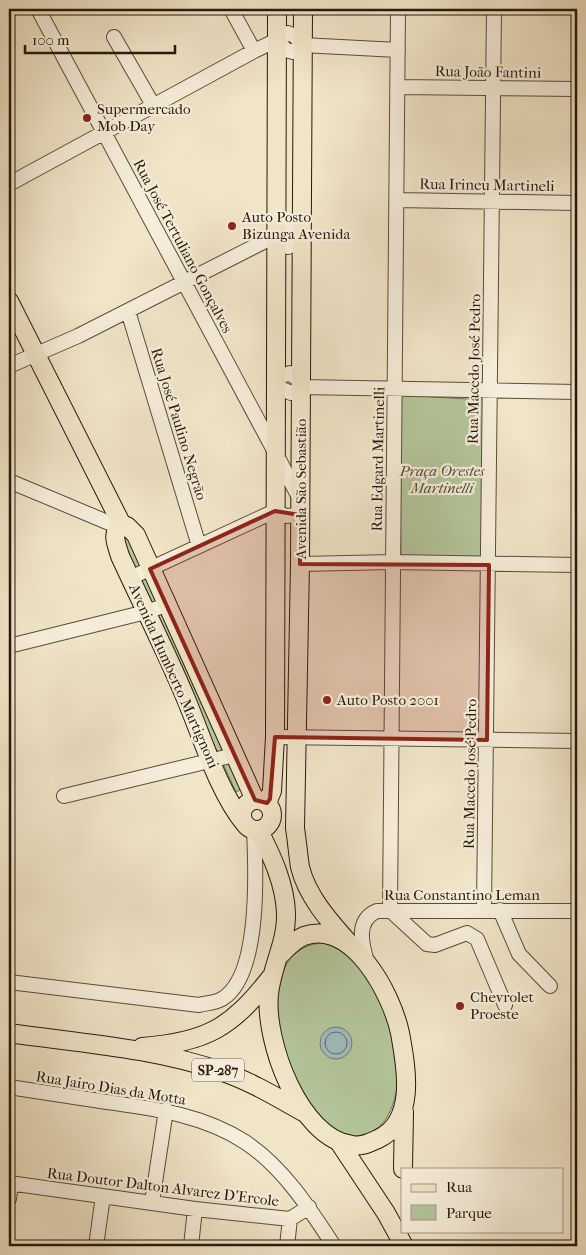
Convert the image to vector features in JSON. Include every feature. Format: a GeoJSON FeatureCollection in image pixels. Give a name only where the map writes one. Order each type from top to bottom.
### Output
{"type":"FeatureCollection","features":[{"type":"Feature","properties":{"kind":"main road","name":"Avenida São Sebastião"},"geometry":{"type":"LineString","coordinates":[[260,822],[272,791],[275,737],[277,9]]}},
{"type":"Feature","properties":{"kind":"main road","name":"Avenida São Sebastião"},"geometry":{"type":"LineString","coordinates":[[303,9],[300,564],[294,806],[301,869],[317,903],[362,957]]}},
{"type":"Feature","properties":{"kind":"main road","name":"Avenida Humberto Martignoni"},"geometry":{"type":"LineString","coordinates":[[9,301],[120,526]]}},
{"type":"Feature","properties":{"kind":"main road","name":"Avenida Humberto Martignoni"},"geometry":{"type":"LineString","coordinates":[[120,526],[127,526],[136,535],[234,755],[260,822]]}},
{"type":"Feature","properties":{"kind":"main road","name":"Avenida Humberto Martignoni"},"geometry":{"type":"LineString","coordinates":[[120,526],[115,537],[116,544],[234,809],[260,822]]}},
{"type":"Feature","properties":{"kind":"main road"},"geometry":{"type":"LineString","coordinates":[[275,691],[297,691]]}},
{"type":"Feature","properties":{"kind":"main road"},"geometry":{"type":"LineString","coordinates":[[260,822],[282,846],[298,852]]}},
{"type":"Feature","properties":{"kind":"main road"},"geometry":{"type":"LineString","coordinates":[[260,822],[298,852]]}},
{"type":"Feature","properties":{"kind":"main road"},"geometry":{"type":"LineString","coordinates":[[260,822],[281,882],[286,911],[286,933],[273,974],[269,994],[270,1023],[278,1061],[295,1096],[307,1115],[338,1142],[386,1213],[404,1246]]}},
{"type":"Feature","properties":{"kind":"main road"},"geometry":{"type":"LineString","coordinates":[[280,955],[292,943],[303,936],[312,934],[334,937],[362,957],[382,986],[398,1024],[406,1066],[402,1168]]}},
{"type":"Feature","properties":{"kind":"main road","name":"SP-287"},"geometry":{"type":"LineString","coordinates":[[121,1048],[166,1045],[200,1037],[222,1027],[252,1001],[273,974]]}},
{"type":"Feature","properties":{"kind":"main road","name":"SP-287"},"geometry":{"type":"LineString","coordinates":[[9,1034],[121,1048],[223,1071],[253,1084],[307,1115]]}},
{"type":"Feature","properties":{"kind":"main road"},"geometry":{"type":"LineString","coordinates":[[338,1142],[353,1146],[366,1145],[382,1137],[392,1128],[404,1106]]}},
{"type":"Feature","properties":{"kind":"main road"},"geometry":{"type":"LineString","coordinates":[[410,1232],[413,1246]]}},
{"type":"Feature","properties":{"kind":"street","name":"Rua José Tertuliano Gonçalves"},"geometry":{"type":"LineString","coordinates":[[38,9],[277,456],[300,507]]}},
{"type":"Feature","properties":{"kind":"street"},"geometry":{"type":"LineString","coordinates":[[231,9],[254,50]]}},
{"type":"Feature","properties":{"kind":"street","name":"Rua Edgard Martinelli"},"geometry":{"type":"LineString","coordinates":[[390,910],[398,9]]}},
{"type":"Feature","properties":{"kind":"street","name":"Rua Macedo José Pedro"},"geometry":{"type":"LineString","coordinates":[[484,910],[494,9]]}},
{"type":"Feature","properties":{"kind":"street"},"geometry":{"type":"LineString","coordinates":[[9,184],[285,34],[292,34],[302,45],[398,50]]}},
{"type":"Feature","properties":{"kind":"street"},"geometry":{"type":"LineString","coordinates":[[114,36],[153,105]]}},
{"type":"Feature","properties":{"kind":"street","name":"Rua João Fantini"},"geometry":{"type":"LineString","coordinates":[[398,87],[577,89]]}},
{"type":"Feature","properties":{"kind":"street","name":"Rua Irineu Martineli"},"geometry":{"type":"LineString","coordinates":[[397,200],[577,203]]}},
{"type":"Feature","properties":{"kind":"street"},"geometry":{"type":"LineString","coordinates":[[9,366],[128,311],[277,236],[283,229],[289,227],[302,236]]}},
{"type":"Feature","properties":{"kind":"street","name":"Rua José Paulino Negrão"},"geometry":{"type":"LineString","coordinates":[[128,311],[199,546]]}},
{"type":"Feature","properties":{"kind":"street"},"geometry":{"type":"LineString","coordinates":[[276,383],[285,374],[290,374],[298,380],[301,387],[577,392]]}},
{"type":"Feature","properties":{"kind":"street"},"geometry":{"type":"LineString","coordinates":[[9,481],[120,526]]}},
{"type":"Feature","properties":{"kind":"street"},"geometry":{"type":"LineString","coordinates":[[130,578],[275,511],[286,516],[300,507]]}},
{"type":"Feature","properties":{"kind":"street"},"geometry":{"type":"LineString","coordinates":[[300,564],[393,562],[577,565]]}},
{"type":"Feature","properties":{"kind":"street"},"geometry":{"type":"LineString","coordinates":[[9,646],[146,612],[166,605]]}},
{"type":"Feature","properties":{"kind":"street"},"geometry":{"type":"LineString","coordinates":[[275,737],[577,741]]}},
{"type":"Feature","properties":{"kind":"street"},"geometry":{"type":"LineString","coordinates":[[64,796],[212,762],[234,755]]}},
{"type":"Feature","properties":{"kind":"street"},"geometry":{"type":"LineString","coordinates":[[9,982],[199,1004],[222,998],[239,978],[252,932],[260,822]]}},
{"type":"Feature","properties":{"kind":"street"},"geometry":{"type":"LineString","coordinates":[[390,910],[426,944],[435,945],[467,933],[472,934],[477,939],[505,1005]]}},
{"type":"Feature","properties":{"kind":"street","name":"Rua Constantino Leman"},"geometry":{"type":"LineString","coordinates":[[362,957],[361,936],[364,924],[372,913],[390,910],[577,911]]}},
{"type":"Feature","properties":{"kind":"street"},"geometry":{"type":"LineString","coordinates":[[500,910],[518,954],[550,986]]}},
{"type":"Feature","properties":{"kind":"street","name":"Rua Jairo Dias da Motta"},"geometry":{"type":"LineString","coordinates":[[9,1087],[166,1110],[207,1122],[246,1142],[277,1170],[309,1207],[334,1246]]}},
{"type":"Feature","properties":{"kind":"street"},"geometry":{"type":"LineString","coordinates":[[152,1202],[166,1110]]}},
{"type":"Feature","properties":{"kind":"street"},"geometry":{"type":"LineString","coordinates":[[9,1199],[10,1183]]}},
{"type":"Feature","properties":{"kind":"street","name":"Rua Doutor Dalton Alvarez D'Ercole"},"geometry":{"type":"LineString","coordinates":[[10,1183],[195,1209],[290,1219],[309,1207]]}},
{"type":"Feature","properties":{"kind":"street"},"geometry":{"type":"LineString","coordinates":[[96,1246],[103,1196]]}},
{"type":"Feature","properties":{"kind":"street"},"geometry":{"type":"LineString","coordinates":[[191,1246],[195,1209]]}},
{"type":"Feature","properties":{"kind":"street"},"geometry":{"type":"LineString","coordinates":[[287,1246],[290,1219]]}},
{"type":"Feature","properties":{"kind":"highlighted area"},"geometry":{"type":"Polygon","coordinates":[[[275,511],[300,515],[300,564],[489,565],[487,740],[275,737],[270,799],[267,803],[255,800],[150,569],[275,511]]]}},
{"type":"Feature","properties":{"kind":"green space","name":"Praça Orestes Martinelli"},"geometry":{"type":"Polygon","coordinates":[[[399,395],[484,400],[483,560],[401,558],[399,395]]]}},
{"type":"Feature","properties":{"kind":"green space"},"geometry":{"type":"Polygon","coordinates":[[[123,535],[128,537],[244,788],[236,792],[119,539],[123,535]]]}},
{"type":"Feature","properties":{"kind":"green space"},"geometry":{"type":"Polygon","coordinates":[[[323,943],[339,950],[366,975],[386,1010],[398,1047],[400,1067],[394,1101],[385,1120],[369,1133],[344,1134],[320,1117],[299,1088],[284,1052],[277,1014],[280,980],[295,954],[323,943]]]}},
{"type":"Feature","properties":{"kind":"water"},"geometry":{"type":"Polygon","coordinates":[[[336,1027],[347,1032],[352,1043],[347,1054],[336,1059],[325,1054],[320,1043],[325,1032],[336,1027]]]}},
{"type":"Feature","properties":{"kind":"place","name":"Supermercado Mob Day"},"geometry":{"type":"Point","coordinates":[87,118]}},
{"type":"Feature","properties":{"kind":"place","name":"Auto Posto Bizunga Avenida"},"geometry":{"type":"Point","coordinates":[232,226]}},
{"type":"Feature","properties":{"kind":"place","name":"Auto Posto 2001"},"geometry":{"type":"Point","coordinates":[327,700]}},
{"type":"Feature","properties":{"kind":"place","name":"Chevrolet Proeste"},"geometry":{"type":"Point","coordinates":[460,1006]}}]}
